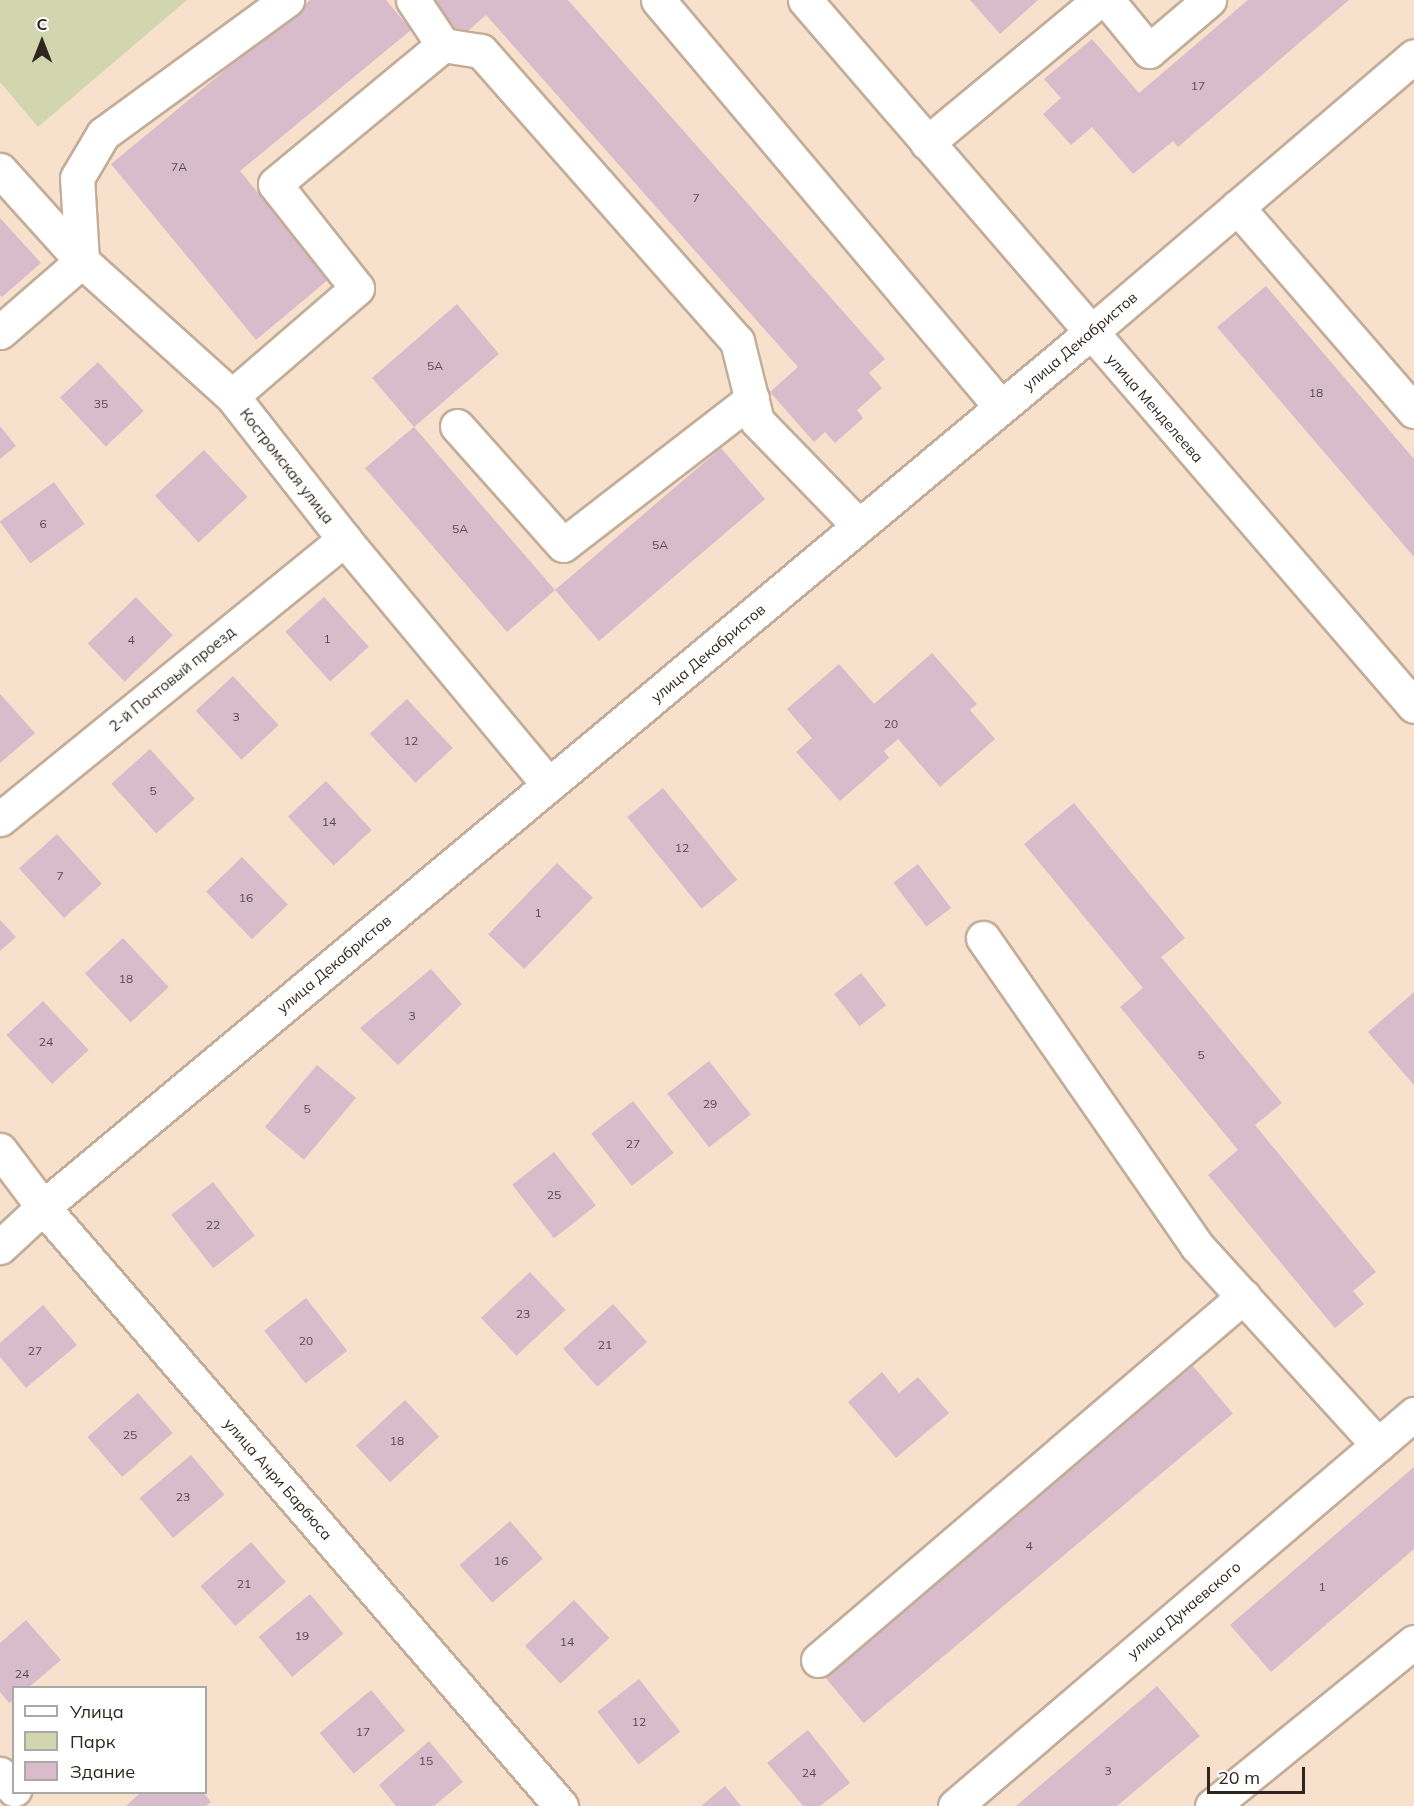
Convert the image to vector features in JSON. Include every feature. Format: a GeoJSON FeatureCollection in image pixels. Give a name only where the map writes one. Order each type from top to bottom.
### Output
{"type":"FeatureCollection","features":[{"type":"Feature","properties":{"kind":"street"},"geometry":{"type":"LineString","coordinates":[[0,332],[82,261],[77,178],[103,134],[287,0]]}},
{"type":"Feature","properties":{"kind":"street"},"geometry":{"type":"LineString","coordinates":[[413,0],[443,45],[481,51],[737,341],[757,421],[860,526]]}},
{"type":"Feature","properties":{"kind":"street"},"geometry":{"type":"LineString","coordinates":[[658,0],[1001,407]]}},
{"type":"Feature","properties":{"kind":"street","name":"улица Менделеева"},"geometry":{"type":"LineString","coordinates":[[805,0],[1090,333],[1403,672],[1414,706]]}},
{"type":"Feature","properties":{"kind":"street"},"geometry":{"type":"LineString","coordinates":[[927,144],[1099,0]]}},
{"type":"Feature","properties":{"kind":"street"},"geometry":{"type":"LineString","coordinates":[[1107,0],[1149,51],[1209,0]]}},
{"type":"Feature","properties":{"kind":"street"},"geometry":{"type":"LineString","coordinates":[[232,396],[357,288],[275,184],[443,45]]}},
{"type":"Feature","properties":{"kind":"street","name":"улица Декабристов"},"geometry":{"type":"LineString","coordinates":[[0,1248],[43,1207],[1090,333],[1414,56]]}},
{"type":"Feature","properties":{"kind":"street","name":"Костромская улица"},"geometry":{"type":"LineString","coordinates":[[0,170],[82,261],[232,396],[344,539],[549,785]]}},
{"type":"Feature","properties":{"kind":"street"},"geometry":{"type":"LineString","coordinates":[[1237,207],[1414,411]]}},
{"type":"Feature","properties":{"kind":"street"},"geometry":{"type":"LineString","coordinates":[[457,426],[563,545],[752,399]]}},
{"type":"Feature","properties":{"kind":"street","name":"2-й Почтовый проезд"},"geometry":{"type":"LineString","coordinates":[[0,819],[344,539]]}},
{"type":"Feature","properties":{"kind":"street"},"geometry":{"type":"LineString","coordinates":[[982,938],[1197,1246],[1378,1445]]}},
{"type":"Feature","properties":{"kind":"street","name":"улица Анри Барбюса"},"geometry":{"type":"LineString","coordinates":[[0,1150],[43,1207],[561,1806]]}},
{"type":"Feature","properties":{"kind":"street"},"geometry":{"type":"LineString","coordinates":[[818,1660],[1244,1296]]}},
{"type":"Feature","properties":{"kind":"street","name":"улица Дунаевского"},"geometry":{"type":"LineString","coordinates":[[955,1806],[1414,1414]]}},
{"type":"Feature","properties":{"kind":"street"},"geometry":{"type":"LineString","coordinates":[[1212,1806],[1414,1642]]}},
{"type":"Feature","properties":{"kind":"street"},"geometry":{"type":"LineString","coordinates":[[0,1774],[12,1788]]}},
{"type":"Feature","properties":{"kind":"street"},"geometry":{"type":"LineString","coordinates":[[18,1794],[28,1806]]}},
{"type":"Feature","properties":{"kind":"green space"},"geometry":{"type":"Polygon","coordinates":[[[0,0],[187,0],[38,127],[0,82],[0,0]]]}},
{"type":"Feature","properties":{"kind":"building"},"geometry":{"type":"Polygon","coordinates":[[[310,0],[386,0],[411,30],[240,171],[329,279],[256,340],[111,164],[310,0]]]}},
{"type":"Feature","properties":{"kind":"building"},"geometry":{"type":"Polygon","coordinates":[[[426,0],[568,0],[885,359],[869,373],[882,388],[857,410],[863,418],[835,443],[825,432],[814,442],[770,392],[798,367],[486,15],[460,38],[426,0]]]}},
{"type":"Feature","properties":{"kind":"building"},"geometry":{"type":"Polygon","coordinates":[[[970,0],[1038,0],[1000,34],[970,0]]]}},
{"type":"Feature","properties":{"kind":"building"},"geometry":{"type":"Polygon","coordinates":[[[1248,0],[1349,0],[1178,147],[1173,141],[1133,174],[1092,127],[1071,145],[1043,114],[1061,98],[1044,79],[1092,39],[1139,93],[1248,0]]]}},
{"type":"Feature","properties":{"kind":"building"},"geometry":{"type":"Polygon","coordinates":[[[0,218],[41,263],[2,297],[0,296],[0,218]]]}},
{"type":"Feature","properties":{"kind":"building"},"geometry":{"type":"Polygon","coordinates":[[[1266,286],[1414,459],[1414,557],[1217,327],[1266,286]]]}},
{"type":"Feature","properties":{"kind":"building"},"geometry":{"type":"Polygon","coordinates":[[[457,304],[499,354],[414,427],[372,378],[457,304]]]}},
{"type":"Feature","properties":{"kind":"building"},"geometry":{"type":"Polygon","coordinates":[[[98,362],[144,411],[106,446],[60,397],[98,362]]]}},
{"type":"Feature","properties":{"kind":"building"},"geometry":{"type":"Polygon","coordinates":[[[0,426],[16,446],[0,459],[0,426]]]}},
{"type":"Feature","properties":{"kind":"building"},"geometry":{"type":"Polygon","coordinates":[[[414,427],[555,590],[507,632],[365,468],[414,427]]]}},
{"type":"Feature","properties":{"kind":"building"},"geometry":{"type":"Polygon","coordinates":[[[721,448],[765,499],[599,641],[555,590],[721,448]]]}},
{"type":"Feature","properties":{"kind":"building"},"geometry":{"type":"Polygon","coordinates":[[[204,450],[248,497],[199,543],[155,496],[204,450]]]}},
{"type":"Feature","properties":{"kind":"building"},"geometry":{"type":"Polygon","coordinates":[[[54,482],[85,524],[30,563],[0,521],[54,482]]]}},
{"type":"Feature","properties":{"kind":"building"},"geometry":{"type":"Polygon","coordinates":[[[136,597],[173,635],[125,682],[88,644],[136,597]]]}},
{"type":"Feature","properties":{"kind":"building"},"geometry":{"type":"Polygon","coordinates":[[[324,597],[369,647],[330,682],[285,632],[324,597]]]}},
{"type":"Feature","properties":{"kind":"building"},"geometry":{"type":"Polygon","coordinates":[[[932,653],[977,704],[970,710],[995,739],[940,787],[898,739],[884,751],[889,758],[840,801],[796,752],[812,738],[787,709],[839,664],[874,704],[932,653]]]}},
{"type":"Feature","properties":{"kind":"building"},"geometry":{"type":"Polygon","coordinates":[[[233,676],[279,725],[241,760],[196,711],[233,676]]]}},
{"type":"Feature","properties":{"kind":"building"},"geometry":{"type":"Polygon","coordinates":[[[0,694],[35,733],[0,763],[0,694]]]}},
{"type":"Feature","properties":{"kind":"building"},"geometry":{"type":"Polygon","coordinates":[[[407,699],[453,748],[415,783],[370,734],[407,699]]]}},
{"type":"Feature","properties":{"kind":"building"},"geometry":{"type":"Polygon","coordinates":[[[150,749],[195,799],[156,834],[111,784],[150,749]]]}},
{"type":"Feature","properties":{"kind":"building"},"geometry":{"type":"Polygon","coordinates":[[[326,781],[372,830],[334,865],[288,816],[326,781]]]}},
{"type":"Feature","properties":{"kind":"building"},"geometry":{"type":"Polygon","coordinates":[[[663,788],[737,880],[702,909],[627,817],[663,788]]]}},
{"type":"Feature","properties":{"kind":"building"},"geometry":{"type":"Polygon","coordinates":[[[1074,803],[1185,938],[1161,957],[1282,1103],[1255,1125],[1376,1272],[1353,1291],[1364,1304],[1335,1328],[1208,1175],[1238,1150],[1120,1007],[1143,988],[1024,844],[1074,803]]]}},
{"type":"Feature","properties":{"kind":"building"},"geometry":{"type":"Polygon","coordinates":[[[57,834],[102,884],[64,918],[19,868],[57,834]]]}},
{"type":"Feature","properties":{"kind":"building"},"geometry":{"type":"Polygon","coordinates":[[[242,857],[288,904],[252,939],[206,892],[242,857]]]}},
{"type":"Feature","properties":{"kind":"building"},"geometry":{"type":"Polygon","coordinates":[[[557,863],[593,898],[524,969],[488,934],[557,863]]]}},
{"type":"Feature","properties":{"kind":"building"},"geometry":{"type":"Polygon","coordinates":[[[918,864],[951,908],[926,927],[893,883],[918,864]]]}},
{"type":"Feature","properties":{"kind":"building"},"geometry":{"type":"Polygon","coordinates":[[[0,920],[16,937],[0,951],[0,920]]]}},
{"type":"Feature","properties":{"kind":"building"},"geometry":{"type":"Polygon","coordinates":[[[123,938],[169,987],[131,1022],[85,973],[123,938]]]}},
{"type":"Feature","properties":{"kind":"building"},"geometry":{"type":"Polygon","coordinates":[[[431,969],[462,1004],[398,1065],[360,1028],[431,969]]]}},
{"type":"Feature","properties":{"kind":"building"},"geometry":{"type":"Polygon","coordinates":[[[861,973],[886,1005],[859,1026],[834,994],[861,973]]]}},
{"type":"Feature","properties":{"kind":"building"},"geometry":{"type":"Polygon","coordinates":[[[1414,992],[1414,1085],[1368,1032],[1414,992]]]}},
{"type":"Feature","properties":{"kind":"building"},"geometry":{"type":"Polygon","coordinates":[[[43,1001],[89,1050],[52,1084],[6,1035],[43,1001]]]}},
{"type":"Feature","properties":{"kind":"building"},"geometry":{"type":"Polygon","coordinates":[[[709,1061],[751,1115],[709,1147],[667,1094],[709,1061]]]}},
{"type":"Feature","properties":{"kind":"building"},"geometry":{"type":"Polygon","coordinates":[[[317,1065],[356,1098],[304,1160],[265,1127],[317,1065]]]}},
{"type":"Feature","properties":{"kind":"building"},"geometry":{"type":"Polygon","coordinates":[[[633,1101],[674,1153],[632,1186],[591,1134],[633,1101]]]}},
{"type":"Feature","properties":{"kind":"building"},"geometry":{"type":"Polygon","coordinates":[[[554,1152],[596,1206],[554,1238],[512,1185],[554,1152]]]}},
{"type":"Feature","properties":{"kind":"building"},"geometry":{"type":"Polygon","coordinates":[[[213,1182],[255,1236],[213,1268],[171,1215],[213,1182]]]}},
{"type":"Feature","properties":{"kind":"building"},"geometry":{"type":"Polygon","coordinates":[[[530,1272],[565,1310],[516,1356],[481,1318],[530,1272]]]}},
{"type":"Feature","properties":{"kind":"building"},"geometry":{"type":"Polygon","coordinates":[[[306,1298],[347,1351],[305,1383],[264,1331],[306,1298]]]}},
{"type":"Feature","properties":{"kind":"building"},"geometry":{"type":"Polygon","coordinates":[[[613,1304],[647,1342],[597,1387],[563,1349],[613,1304]]]}},
{"type":"Feature","properties":{"kind":"building"},"geometry":{"type":"Polygon","coordinates":[[[43,1305],[77,1345],[26,1388],[0,1357],[0,1343],[43,1305]]]}},
{"type":"Feature","properties":{"kind":"building"},"geometry":{"type":"Polygon","coordinates":[[[1193,1366],[1233,1413],[864,1723],[824,1676],[1193,1366]]]}},
{"type":"Feature","properties":{"kind":"building"},"geometry":{"type":"Polygon","coordinates":[[[882,1372],[899,1393],[918,1377],[949,1413],[896,1458],[848,1402],[882,1372]]]}},
{"type":"Feature","properties":{"kind":"building"},"geometry":{"type":"Polygon","coordinates":[[[138,1393],[173,1433],[122,1477],[87,1437],[138,1393]]]}},
{"type":"Feature","properties":{"kind":"building"},"geometry":{"type":"Polygon","coordinates":[[[405,1400],[439,1437],[390,1482],[356,1446],[405,1400]]]}},
{"type":"Feature","properties":{"kind":"building"},"geometry":{"type":"Polygon","coordinates":[[[191,1455],[224,1495],[173,1538],[140,1498],[191,1455]]]}},
{"type":"Feature","properties":{"kind":"building"},"geometry":{"type":"Polygon","coordinates":[[[1414,1467],[1414,1549],[1271,1672],[1230,1625],[1414,1467]]]}},
{"type":"Feature","properties":{"kind":"building"},"geometry":{"type":"Polygon","coordinates":[[[510,1521],[543,1559],[492,1603],[459,1565],[510,1521]]]}},
{"type":"Feature","properties":{"kind":"building"},"geometry":{"type":"Polygon","coordinates":[[[251,1542],[286,1582],[235,1626],[200,1586],[251,1542]]]}},
{"type":"Feature","properties":{"kind":"building"},"geometry":{"type":"Polygon","coordinates":[[[310,1594],[343,1634],[292,1677],[259,1637],[310,1594]]]}},
{"type":"Feature","properties":{"kind":"building"},"geometry":{"type":"Polygon","coordinates":[[[574,1600],[609,1638],[560,1684],[525,1646],[574,1600]]]}},
{"type":"Feature","properties":{"kind":"building"},"geometry":{"type":"Polygon","coordinates":[[[26,1620],[61,1660],[30,1686],[12,1686],[12,1701],[9,1703],[0,1692],[0,1643],[26,1620]]]}},
{"type":"Feature","properties":{"kind":"building"},"geometry":{"type":"Polygon","coordinates":[[[639,1679],[680,1732],[638,1764],[597,1712],[639,1679]]]}},
{"type":"Feature","properties":{"kind":"building"},"geometry":{"type":"Polygon","coordinates":[[[1157,1686],[1200,1736],[1117,1806],[1016,1806],[1157,1686]]]}},
{"type":"Feature","properties":{"kind":"building"},"geometry":{"type":"Polygon","coordinates":[[[371,1690],[405,1731],[354,1774],[320,1733],[371,1690]]]}},
{"type":"Feature","properties":{"kind":"building"},"geometry":{"type":"Polygon","coordinates":[[[808,1730],[850,1783],[820,1806],[803,1806],[767,1763],[808,1730]]]}},
{"type":"Feature","properties":{"kind":"building"},"geometry":{"type":"Polygon","coordinates":[[[429,1741],[463,1782],[434,1806],[396,1806],[379,1785],[429,1741]]]}},
{"type":"Feature","properties":{"kind":"building"},"geometry":{"type":"Polygon","coordinates":[[[725,1786],[741,1806],[701,1806],[725,1786]]]}},
{"type":"Feature","properties":{"kind":"building"},"geometry":{"type":"Polygon","coordinates":[[[139,1794],[205,1794],[211,1802],[206,1806],[126,1806],[139,1794]]]}}]}
